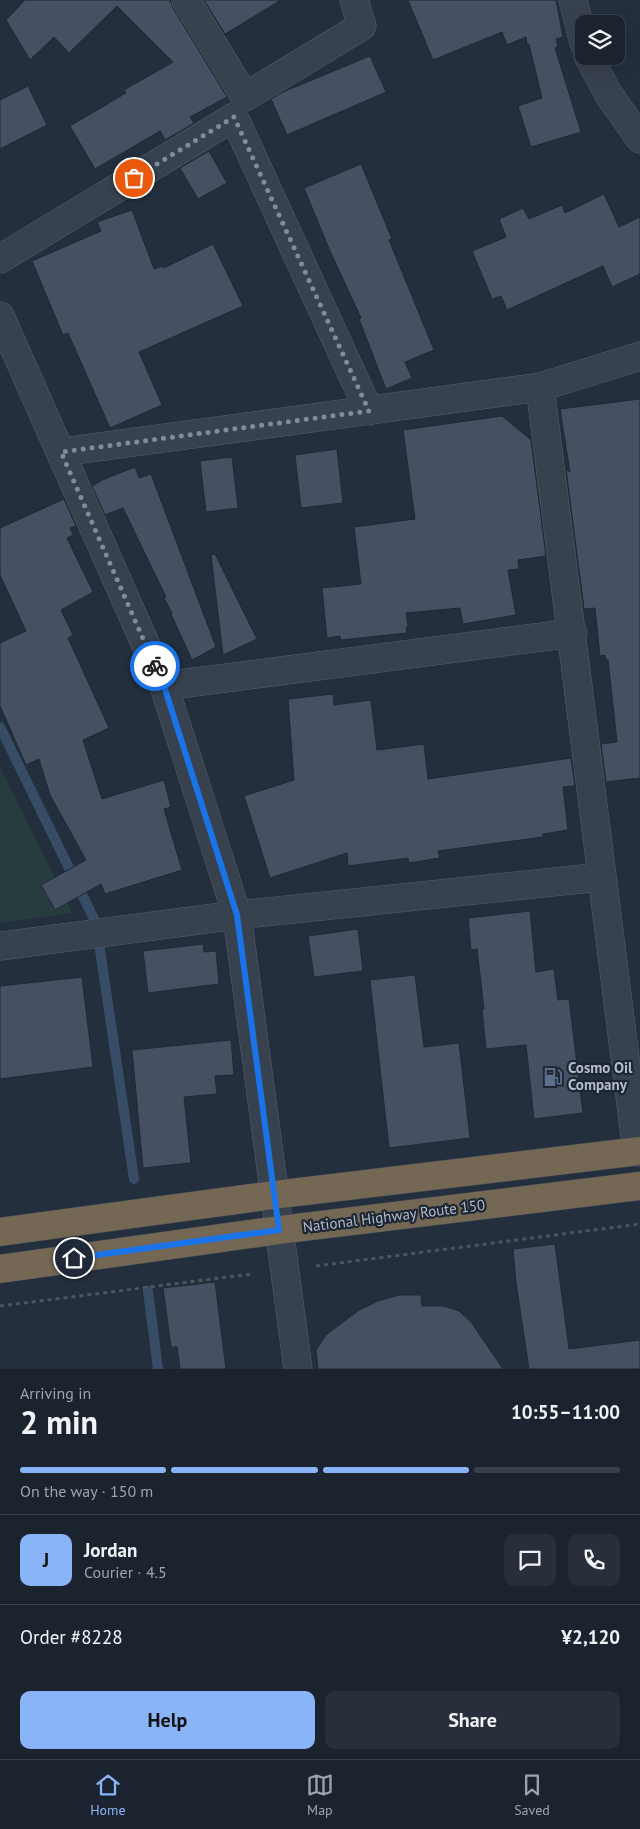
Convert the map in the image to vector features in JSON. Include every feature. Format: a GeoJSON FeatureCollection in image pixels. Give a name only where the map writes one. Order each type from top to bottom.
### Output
{"type":"FeatureCollection","features":[{"type":"Feature","properties":{"kind":"highway"},"geometry":{"type":"LineString","coordinates":[[0,1232],[273,1195],[638,1152]]}},
{"type":"Feature","properties":{"kind":"highway","name":"National Highway Route 150"},"geometry":{"type":"LineString","coordinates":[[0,1269],[279,1230],[640,1186]]}},
{"type":"Feature","properties":{"kind":"street"},"geometry":{"type":"LineString","coordinates":[[186,0],[244,97],[362,26],[354,0]]}},
{"type":"Feature","properties":{"kind":"street"},"geometry":{"type":"LineString","coordinates":[[573,0],[577,15]]}},
{"type":"Feature","properties":{"kind":"street"},"geometry":{"type":"LineString","coordinates":[[593,65],[609,95],[640,138]]}},
{"type":"Feature","properties":{"kind":"street"},"geometry":{"type":"LineString","coordinates":[[0,260],[234,117],[369,411]]}},
{"type":"Feature","properties":{"kind":"street"},"geometry":{"type":"LineString","coordinates":[[0,316],[164,686],[237,915],[273,1195],[298,1369]]}},
{"type":"Feature","properties":{"kind":"street"},"geometry":{"type":"LineString","coordinates":[[61,452],[540,387],[640,356]]}},
{"type":"Feature","properties":{"kind":"street"},"geometry":{"type":"LineString","coordinates":[[540,387],[601,877],[638,1152]]}},
{"type":"Feature","properties":{"kind":"street"},"geometry":{"type":"LineString","coordinates":[[164,686],[572,633]]}},
{"type":"Feature","properties":{"kind":"street"},"geometry":{"type":"LineString","coordinates":[[0,946],[237,915],[601,877]]}},
{"type":"Feature","properties":{"kind":"path"},"geometry":{"type":"LineString","coordinates":[[0,1306],[640,1224]]}},
{"type":"Feature","properties":{"kind":"green space"},"geometry":{"type":"Polygon","coordinates":[[[0,766],[72,913],[0,923],[0,766]]]}},
{"type":"Feature","properties":{"kind":"building"},"geometry":{"type":"Polygon","coordinates":[[[25,0],[170,0],[227,97],[190,117],[194,123],[165,140],[160,131],[95,169],[70,126],[126,93],[124,90],[173,62],[117,6],[69,53],[54,37],[30,60],[6,20],[25,0]]]}},
{"type":"Feature","properties":{"kind":"building"},"geometry":{"type":"Polygon","coordinates":[[[204,0],[281,0],[225,34],[204,0]]]}},
{"type":"Feature","properties":{"kind":"building"},"geometry":{"type":"Polygon","coordinates":[[[408,0],[556,0],[563,37],[556,39],[558,47],[555,48],[581,132],[531,147],[518,106],[542,98],[526,37],[507,45],[502,32],[433,60],[408,0]]]}},
{"type":"Feature","properties":{"kind":"building"},"geometry":{"type":"Polygon","coordinates":[[[370,56],[386,92],[287,135],[271,99],[283,92],[370,56]]]}},
{"type":"Feature","properties":{"kind":"building"},"geometry":{"type":"Polygon","coordinates":[[[28,86],[47,125],[0,149],[0,100],[28,86]]]}},
{"type":"Feature","properties":{"kind":"building"},"geometry":{"type":"Polygon","coordinates":[[[209,151],[227,183],[198,199],[180,168],[209,151]]]}},
{"type":"Feature","properties":{"kind":"building"},"geometry":{"type":"Polygon","coordinates":[[[361,164],[392,239],[389,240],[434,350],[405,362],[412,378],[386,389],[359,319],[361,318],[304,188],[361,164]]]}},
{"type":"Feature","properties":{"kind":"building"},"geometry":{"type":"Polygon","coordinates":[[[604,194],[619,227],[640,217],[640,274],[612,287],[603,266],[507,310],[501,296],[492,299],[472,251],[506,237],[499,219],[523,208],[529,219],[562,205],[565,213],[604,194]]]}},
{"type":"Feature","properties":{"kind":"building"},"geometry":{"type":"Polygon","coordinates":[[[132,210],[154,269],[162,266],[164,268],[213,244],[243,306],[139,352],[162,405],[110,428],[68,333],[63,335],[32,261],[101,231],[97,222],[132,210]]]}},
{"type":"Feature","properties":{"kind":"building"},"geometry":{"type":"Polygon","coordinates":[[[640,399],[640,778],[606,782],[601,744],[617,742],[608,660],[606,660],[605,655],[600,656],[595,608],[584,609],[566,469],[570,472],[560,409],[640,399]]]}},
{"type":"Feature","properties":{"kind":"building"},"geometry":{"type":"Polygon","coordinates":[[[502,416],[531,440],[546,556],[518,560],[519,569],[508,570],[516,615],[463,624],[460,608],[406,613],[407,633],[341,640],[340,636],[327,638],[322,588],[361,584],[354,527],[415,519],[403,430],[502,416]]]}},
{"type":"Feature","properties":{"kind":"building"},"geometry":{"type":"Polygon","coordinates":[[[337,449],[343,503],[301,508],[295,455],[337,449]]]}},
{"type":"Feature","properties":{"kind":"building"},"geometry":{"type":"Polygon","coordinates":[[[232,457],[238,508],[206,512],[200,461],[232,457]]]}},
{"type":"Feature","properties":{"kind":"building"},"geometry":{"type":"Polygon","coordinates":[[[135,467],[139,478],[151,474],[216,647],[192,660],[164,598],[166,597],[123,508],[105,515],[92,486],[135,467]]]}},
{"type":"Feature","properties":{"kind":"building"},"geometry":{"type":"Polygon","coordinates":[[[64,499],[76,526],[70,528],[73,535],[67,538],[93,592],[61,610],[73,635],[68,638],[109,728],[83,740],[102,799],[164,780],[171,807],[164,809],[182,870],[105,894],[101,884],[55,910],[41,885],[86,860],[50,795],[39,759],[26,765],[0,706],[0,643],[26,631],[0,575],[0,528],[64,499]]]}},
{"type":"Feature","properties":{"kind":"building"},"geometry":{"type":"Polygon","coordinates":[[[215,554],[257,639],[223,655],[211,555],[215,554]]]}},
{"type":"Feature","properties":{"kind":"building"},"geometry":{"type":"Polygon","coordinates":[[[333,694],[334,705],[371,700],[377,750],[424,744],[428,779],[571,758],[575,786],[563,787],[568,830],[543,834],[543,837],[438,851],[440,858],[409,863],[408,858],[348,866],[347,853],[270,878],[244,796],[294,780],[288,699],[333,694]]]}},
{"type":"Feature","properties":{"kind":"building"},"geometry":{"type":"Polygon","coordinates":[[[530,911],[536,972],[554,969],[558,1000],[569,999],[583,1113],[534,1119],[526,1045],[486,1049],[482,1009],[484,1009],[477,949],[471,950],[468,918],[530,911]]]}},
{"type":"Feature","properties":{"kind":"building"},"geometry":{"type":"Polygon","coordinates":[[[358,929],[363,971],[314,977],[308,936],[358,929]]]}},
{"type":"Feature","properties":{"kind":"building"},"geometry":{"type":"Polygon","coordinates":[[[203,944],[204,952],[216,951],[219,984],[148,993],[143,951],[203,944]]]}},
{"type":"Feature","properties":{"kind":"building"},"geometry":{"type":"Polygon","coordinates":[[[415,975],[424,1047],[459,1043],[470,1138],[389,1148],[370,980],[415,975]]]}},
{"type":"Feature","properties":{"kind":"building"},"geometry":{"type":"Polygon","coordinates":[[[82,977],[93,1067],[0,1079],[0,986],[82,977]]]}},
{"type":"Feature","properties":{"kind":"building"},"geometry":{"type":"Polygon","coordinates":[[[231,1040],[234,1075],[215,1076],[217,1094],[184,1097],[191,1163],[143,1168],[132,1050],[231,1040]]]}},
{"type":"Feature","properties":{"kind":"building"},"geometry":{"type":"Polygon","coordinates":[[[555,1244],[569,1349],[640,1340],[640,1369],[529,1369],[516,1283],[513,1249],[555,1244]]]}},
{"type":"Feature","properties":{"kind":"building"},"geometry":{"type":"Polygon","coordinates":[[[215,1282],[226,1369],[180,1369],[177,1347],[171,1347],[163,1288],[215,1282]]]}},
{"type":"Feature","properties":{"kind":"building"},"geometry":{"type":"Polygon","coordinates":[[[399,1295],[421,1295],[422,1306],[443,1306],[459,1311],[471,1322],[503,1369],[318,1369],[316,1350],[326,1335],[359,1310],[378,1301],[399,1295]]]}},
{"type":"Feature","properties":{"kind":"waterway"},"geometry":{"type":"LineString","coordinates":[[0,727],[96,923],[134,1179]]}},
{"type":"Feature","properties":{"kind":"waterway"},"geometry":{"type":"LineString","coordinates":[[148,1291],[158,1369]]}},
{"type":"Feature","properties":{"kind":"way so far"},"geometry":{"type":"LineString","coordinates":[[134,178],[234,117],[369,411],[61,452],[155,666]]}},
{"type":"Feature","properties":{"kind":"place","name":"Cosmo Oil Company"},"geometry":{"type":"Point","coordinates":[553,1077]}},
{"type":"Feature","properties":{"kind":"route"},"geometry":{"type":"LineString","coordinates":[[74,1258],[279,1230],[237,915],[164,686],[155,666]]}}]}
